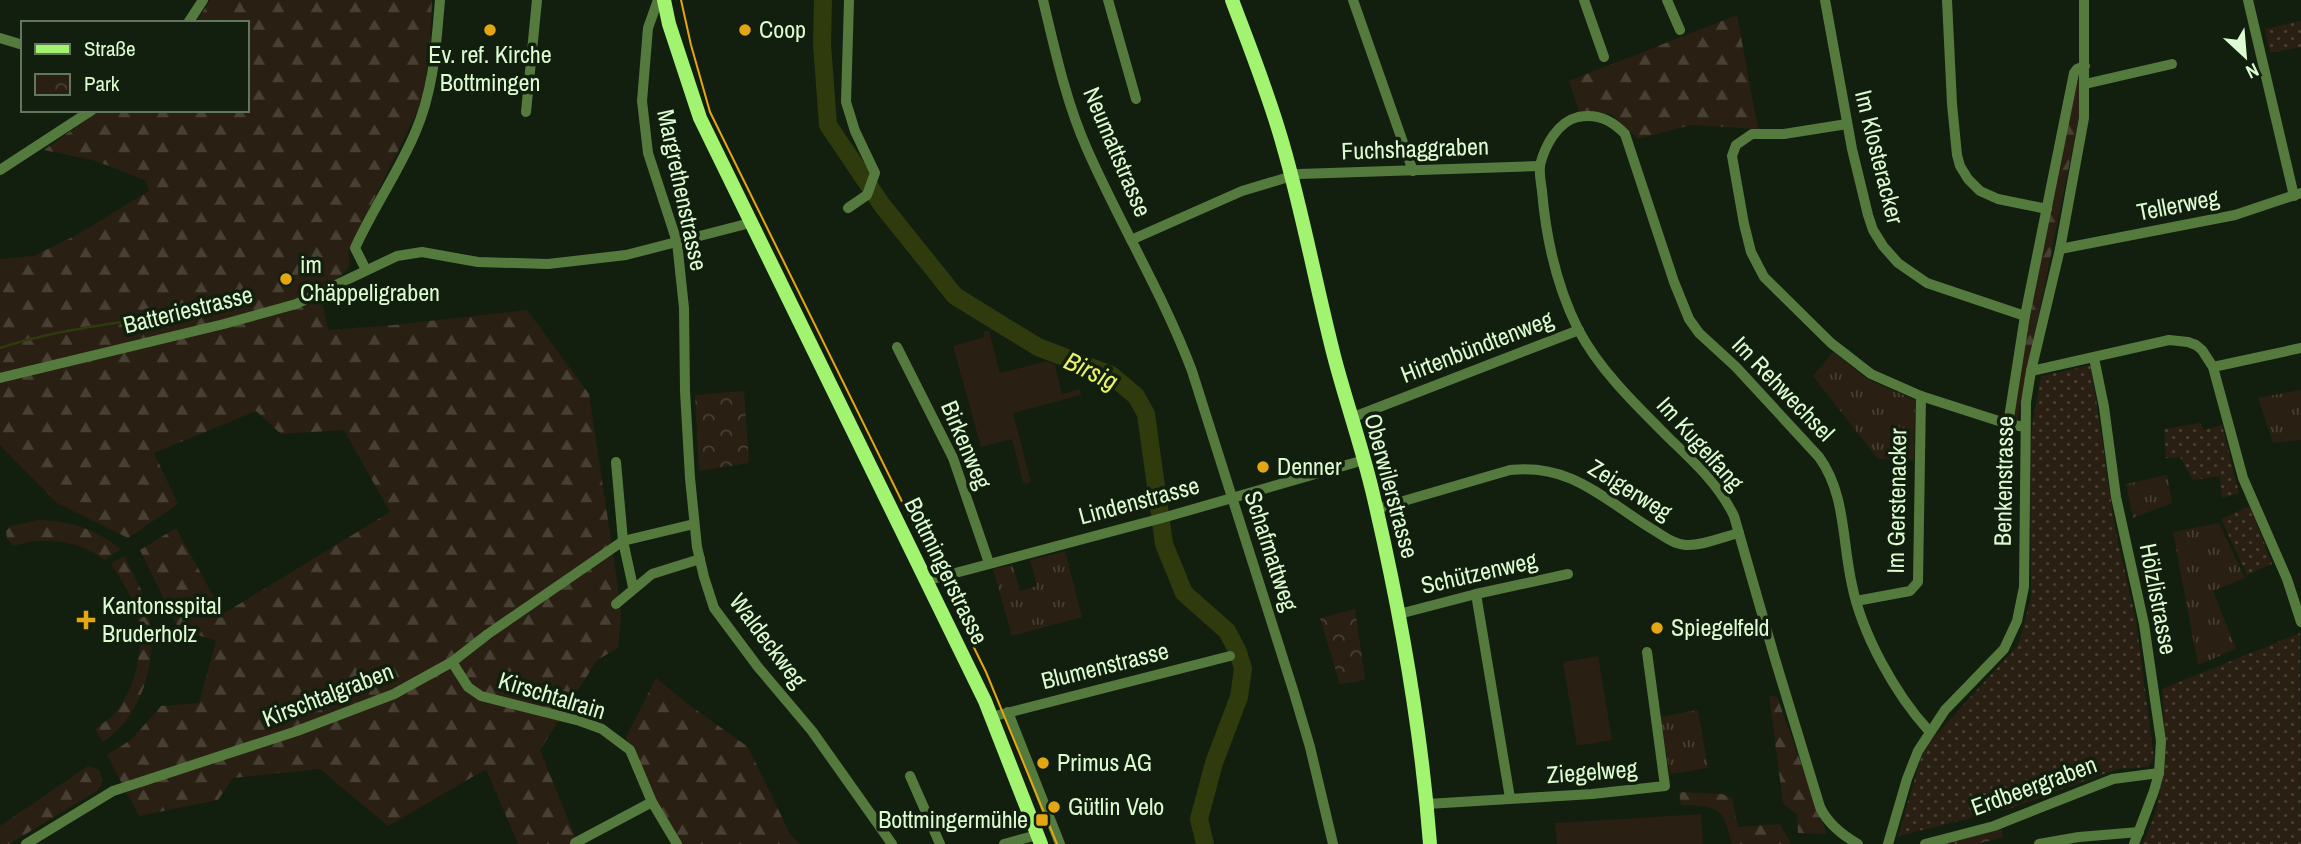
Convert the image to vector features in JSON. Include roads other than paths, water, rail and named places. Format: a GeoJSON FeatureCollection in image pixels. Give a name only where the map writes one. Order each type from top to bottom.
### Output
{"type":"FeatureCollection","features":[{"type":"Feature","properties":{"kind":"main road","name":"Bottmingerstrasse"},"geometry":{"type":"LineString","coordinates":[[664,0],[699,118],[991,717],[1039,839]]}},
{"type":"Feature","properties":{"kind":"main road","name":"Oberwilerstrasse"},"geometry":{"type":"LineString","coordinates":[[1231,0],[1260,72],[1292,176],[1333,354],[1376,509],[1399,614],[1427,804],[1430,844]]}},
{"type":"Feature","properties":{"kind":"street"},"geometry":{"type":"LineString","coordinates":[[189,21],[203,0]]}},
{"type":"Feature","properties":{"kind":"street"},"geometry":{"type":"LineString","coordinates":[[366,270],[355,248],[416,131],[433,74],[440,0]]}},
{"type":"Feature","properties":{"kind":"street"},"geometry":{"type":"LineString","coordinates":[[526,112],[537,0]]}},
{"type":"Feature","properties":{"kind":"street","name":"Margrethenstrasse"},"geometry":{"type":"LineString","coordinates":[[658,0],[648,28],[642,97],[649,153],[677,242],[684,308],[685,391]]}},
{"type":"Feature","properties":{"kind":"street"},"geometry":{"type":"LineString","coordinates":[[848,208],[867,195],[875,173],[855,131],[846,102],[849,0]]}},
{"type":"Feature","properties":{"kind":"street","name":"Neumattstrasse"},"geometry":{"type":"LineString","coordinates":[[1043,0],[1079,128],[1131,240]]}},
{"type":"Feature","properties":{"kind":"street"},"geometry":{"type":"LineString","coordinates":[[1108,0],[1136,99]]}},
{"type":"Feature","properties":{"kind":"street"},"geometry":{"type":"LineString","coordinates":[[1353,0],[1413,171]]}},
{"type":"Feature","properties":{"kind":"street"},"geometry":{"type":"LineString","coordinates":[[1584,0],[1604,57]]}},
{"type":"Feature","properties":{"kind":"street"},"geometry":{"type":"LineString","coordinates":[[1667,0],[1680,30]]}},
{"type":"Feature","properties":{"kind":"street","name":"Im Klosteracker"},"geometry":{"type":"LineString","coordinates":[[1825,0],[1847,124],[1867,215],[1873,230],[1893,258],[1927,283],[2025,316]]}},
{"type":"Feature","properties":{"kind":"street"},"geometry":{"type":"LineString","coordinates":[[1948,0],[1952,104],[1960,166],[1980,191],[1998,199],[2047,209]]}},
{"type":"Feature","properties":{"kind":"street","name":"Benkenstrasse"},"geometry":{"type":"LineString","coordinates":[[1888,844],[1907,779],[1929,731],[1945,710],[2004,649],[2017,621],[2024,587],[2025,427],[2031,371],[2060,249],[2084,118],[2084,0]]}},
{"type":"Feature","properties":{"kind":"street"},"geometry":{"type":"LineString","coordinates":[[2248,0],[2297,194]]}},
{"type":"Feature","properties":{"kind":"street"},"geometry":{"type":"LineString","coordinates":[[0,38],[21,44]]}},
{"type":"Feature","properties":{"kind":"street"},"geometry":{"type":"LineString","coordinates":[[2085,84],[2172,64]]}},
{"type":"Feature","properties":{"kind":"street","name":"Benkenstrasse"},"geometry":{"type":"LineString","coordinates":[[2008,424],[2025,316],[2074,74],[2077,69],[2085,66]]}},
{"type":"Feature","properties":{"kind":"street"},"geometry":{"type":"LineString","coordinates":[[0,170],[89,112]]}},
{"type":"Feature","properties":{"kind":"street","name":"Im Rehwechsel"},"geometry":{"type":"LineString","coordinates":[[1569,120],[1592,116],[1606,119],[1625,134],[1660,243],[1689,319],[1699,333],[1736,367],[1829,470],[1837,491],[1860,619],[1914,715],[1929,731]]}},
{"type":"Feature","properties":{"kind":"street","name":"Im Kugelfang"},"geometry":{"type":"LineString","coordinates":[[1569,120],[1554,135],[1540,166],[1543,203],[1557,276],[1579,330],[1599,363],[1714,483],[1725,498],[1739,533],[1821,807],[1829,821],[1858,844]]}},
{"type":"Feature","properties":{"kind":"street"},"geometry":{"type":"LineString","coordinates":[[1847,124],[1784,134],[1752,134],[1736,145],[1732,156],[1744,224],[1751,252],[1768,282],[1831,343],[1871,374],[1921,396],[2025,427]]}},
{"type":"Feature","properties":{"kind":"street","name":"Fuchshaggraben"},"geometry":{"type":"LineString","coordinates":[[1131,240],[1232,194],[1313,172],[1540,166]]}},
{"type":"Feature","properties":{"kind":"street","name":"Tellerweg"},"geometry":{"type":"LineString","coordinates":[[2060,249],[2235,215],[2297,194]]}},
{"type":"Feature","properties":{"kind":"street","name":"Batteriestrasse"},"geometry":{"type":"LineString","coordinates":[[0,377],[224,324],[296,304],[397,256],[422,252],[478,262],[548,264],[626,255],[750,223]]}},
{"type":"Feature","properties":{"kind":"street","name":"Schafmattweg"},"geometry":{"type":"LineString","coordinates":[[1131,240],[1184,349],[1310,747],[1333,844]]}},
{"type":"Feature","properties":{"kind":"street","name":"Hirtenbündtenweg"},"geometry":{"type":"LineString","coordinates":[[1351,418],[1579,330]]}},
{"type":"Feature","properties":{"kind":"street"},"geometry":{"type":"LineString","coordinates":[[2031,371],[2169,341],[2188,342],[2202,350],[2213,367],[2243,478],[2287,579],[2301,622]]}},
{"type":"Feature","properties":{"kind":"street","name":"Birkenweg"},"geometry":{"type":"LineString","coordinates":[[897,347],[953,458],[989,564]]}},
{"type":"Feature","properties":{"kind":"street"},"geometry":{"type":"LineString","coordinates":[[2213,367],[2301,348]]}},
{"type":"Feature","properties":{"kind":"street","name":"Hölzlistrasse"},"geometry":{"type":"LineString","coordinates":[[2094,359],[2104,407],[2116,497],[2144,624],[2161,741],[2159,773],[2152,801],[2134,844]]}},
{"type":"Feature","properties":{"kind":"street","name":"Waldeckweg"},"geometry":{"type":"LineString","coordinates":[[685,391],[694,524],[700,559],[714,608],[758,667],[812,731],[892,844]]}},
{"type":"Feature","properties":{"kind":"street","name":"Im Gerstenacker"},"geometry":{"type":"LineString","coordinates":[[1856,601],[1910,591],[1918,582],[1921,396]]}},
{"type":"Feature","properties":{"kind":"street","name":"Lindenstrasse"},"geometry":{"type":"LineString","coordinates":[[925,581],[1166,517],[1364,460]]}},
{"type":"Feature","properties":{"kind":"street"},"geometry":{"type":"LineString","coordinates":[[616,462],[623,541],[633,587]]}},
{"type":"Feature","properties":{"kind":"street","name":"Zeigerweg"},"geometry":{"type":"LineString","coordinates":[[1376,509],[1510,470],[1533,468],[1564,474],[1682,545],[1695,545],[1739,533]]}},
{"type":"Feature","properties":{"kind":"street","name":"Kirschtalgraben"},"geometry":{"type":"LineString","coordinates":[[26,844],[113,791],[351,711],[406,688],[452,662],[499,626],[623,541],[694,524]]}},
{"type":"Feature","properties":{"kind":"street"},"geometry":{"type":"LineString","coordinates":[[616,604],[633,587],[652,574],[700,559]]}},
{"type":"Feature","properties":{"kind":"street","name":"Schützenweg"},"geometry":{"type":"LineString","coordinates":[[1399,614],[1476,594],[1568,575]]}},
{"type":"Feature","properties":{"kind":"street"},"geometry":{"type":"LineString","coordinates":[[1476,594],[1510,798]]}},
{"type":"Feature","properties":{"kind":"street","name":"Ziegelweg"},"geometry":{"type":"LineString","coordinates":[[1427,804],[1592,794],[1665,786],[1647,652]]}},
{"type":"Feature","properties":{"kind":"street","name":"Blumenstrasse"},"geometry":{"type":"LineString","coordinates":[[991,717],[1230,656]]}},
{"type":"Feature","properties":{"kind":"street","name":"Kirschtalrain"},"geometry":{"type":"LineString","coordinates":[[452,662],[468,687],[481,696],[580,721],[602,729],[630,750],[652,802],[677,844]]}},
{"type":"Feature","properties":{"kind":"street"},"geometry":{"type":"LineString","coordinates":[[1008,712],[1059,844]]}},
{"type":"Feature","properties":{"kind":"street","name":"Erdbeergraben"},"geometry":{"type":"LineString","coordinates":[[1925,844],[1994,826],[2113,779],[2159,773]]}},
{"type":"Feature","properties":{"kind":"street"},"geometry":{"type":"LineString","coordinates":[[910,776],[940,844]]}},
{"type":"Feature","properties":{"kind":"street"},"geometry":{"type":"LineString","coordinates":[[575,843],[652,802]]}},
{"type":"Feature","properties":{"kind":"street"},"geometry":{"type":"LineString","coordinates":[[2039,844],[2078,836],[2139,832]]}},
{"type":"Feature","properties":{"kind":"street"},"geometry":{"type":"LineString","coordinates":[[1004,844],[1039,839]]}},
{"type":"Feature","properties":{"kind":"waterway","name":"Birsig"},"geometry":{"type":"LineString","coordinates":[[823,0],[822,44],[828,125],[882,205],[955,296],[1038,347],[1111,375],[1136,396],[1146,414],[1164,544],[1184,593],[1227,631],[1243,669],[1239,697],[1214,763],[1199,819],[1205,844]]}},
{"type":"Feature","properties":{"kind":"waterway"},"geometry":{"type":"LineString","coordinates":[[0,348],[29,339],[178,312],[236,297]]}},
{"type":"Feature","properties":{"kind":"tram line"},"geometry":{"type":"LineString","coordinates":[[681,0],[710,112],[986,672],[1057,844]]}},
{"type":"Feature","properties":{"kind":"place","name":"Ev. ref. Kirche Bottmingen"},"geometry":{"type":"Point","coordinates":[490,30]}},
{"type":"Feature","properties":{"kind":"place","name":"Coop"},"geometry":{"type":"Point","coordinates":[745,30]}},
{"type":"Feature","properties":{"kind":"place","name":"im Chäppeligraben"},"geometry":{"type":"Point","coordinates":[286,279]}},
{"type":"Feature","properties":{"kind":"place","name":"Denner"},"geometry":{"type":"Point","coordinates":[1263,467]}},
{"type":"Feature","properties":{"kind":"place","name":"Kantonsspital Bruderholz"},"geometry":{"type":"Point","coordinates":[86,620]}},
{"type":"Feature","properties":{"kind":"place","name":"Spiegelfeld"},"geometry":{"type":"Point","coordinates":[1657,628]}},
{"type":"Feature","properties":{"kind":"place","name":"Primus AG"},"geometry":{"type":"Point","coordinates":[1043,763]}},
{"type":"Feature","properties":{"kind":"place","name":"Gütlin Velo"},"geometry":{"type":"Point","coordinates":[1054,807]}},
{"type":"Feature","properties":{"kind":"place","name":"Bottmingermühle"},"geometry":{"type":"Point","coordinates":[1042,820]}}]}
